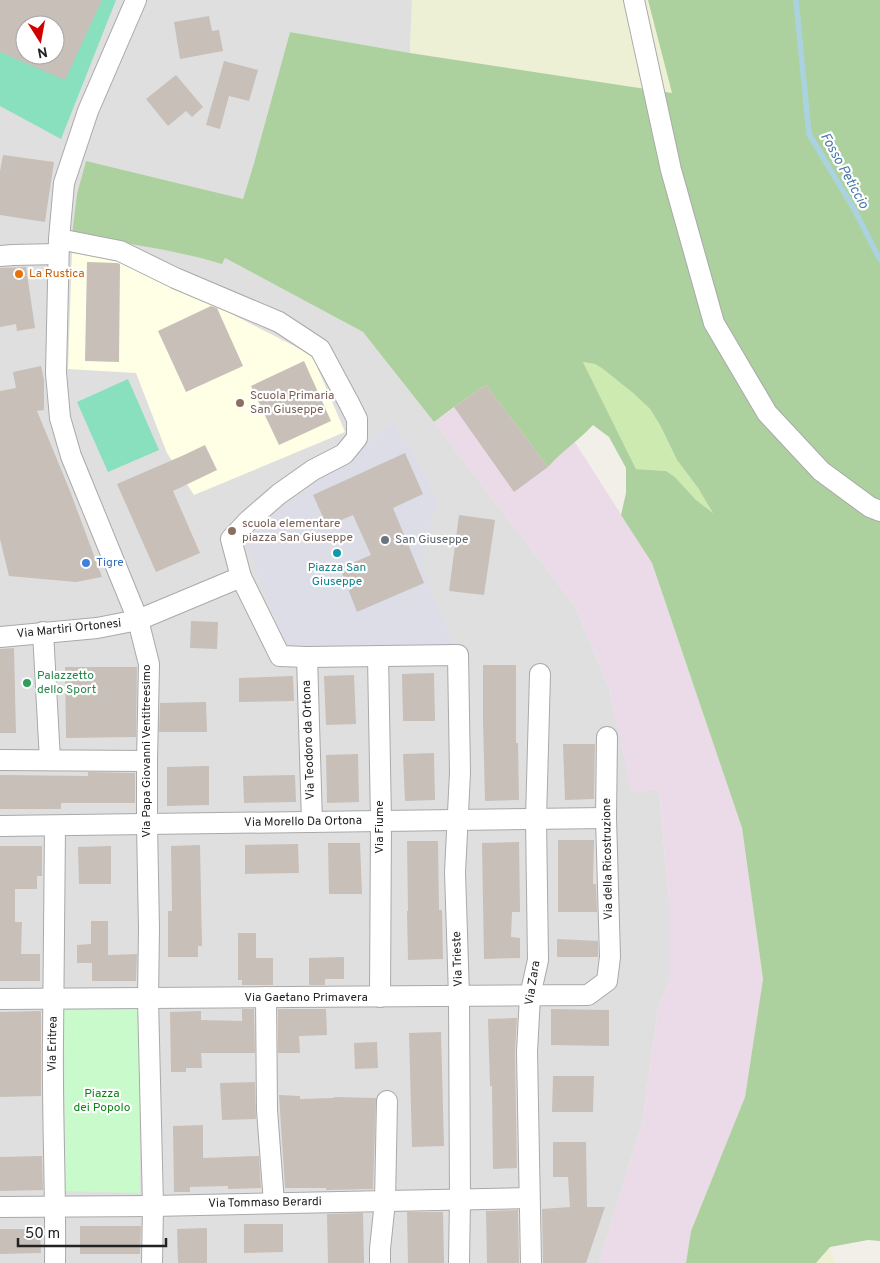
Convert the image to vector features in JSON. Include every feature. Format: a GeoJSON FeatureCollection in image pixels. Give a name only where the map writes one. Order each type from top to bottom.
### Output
{"type":"FeatureCollection","features":[{"type":"Feature","properties":{"kind":"street","name":"Via Papa Giovanni Ventitreesimo"},"geometry":{"type":"LineString","coordinates":[[136,0],[88,110],[64,183],[58,246],[56,373],[60,418],[71,456],[138,620],[149,664],[147,824],[148,999],[153,1206],[152,1263]]}},
{"type":"Feature","properties":{"kind":"street"},"geometry":{"type":"LineString","coordinates":[[634,0],[671,170],[714,323],[767,413],[821,471],[870,507],[880,511]]}},
{"type":"Feature","properties":{"kind":"street"},"geometry":{"type":"LineString","coordinates":[[0,256],[58,246],[120,251],[175,278],[279,322],[320,349],[357,419],[357,438],[344,454],[313,470],[279,494],[249,520],[231,539],[241,577],[280,656],[378,656]]}},
{"type":"Feature","properties":{"kind":"street"},"geometry":{"type":"LineString","coordinates":[[138,620],[241,577]]}},
{"type":"Feature","properties":{"kind":"street","name":"Via Martiri Ortonesi"},"geometry":{"type":"LineString","coordinates":[[0,637],[97,628],[138,620]]}},
{"type":"Feature","properties":{"kind":"street"},"geometry":{"type":"LineString","coordinates":[[43,632],[50,760]]}},
{"type":"Feature","properties":{"kind":"street","name":"Via Trieste"},"geometry":{"type":"LineString","coordinates":[[378,656],[458,656],[460,774],[455,872],[459,996],[459,1263]]}},
{"type":"Feature","properties":{"kind":"street","name":"Via Fiume"},"geometry":{"type":"LineString","coordinates":[[378,656],[381,821],[380,998]]}},
{"type":"Feature","properties":{"kind":"street","name":"Via Teodoro da Ortona"},"geometry":{"type":"LineString","coordinates":[[307,657],[312,822]]}},
{"type":"Feature","properties":{"kind":"street","name":"Via Zara"},"geometry":{"type":"LineString","coordinates":[[531,1263],[527,1052],[530,996],[538,960],[536,819],[540,674]]}},
{"type":"Feature","properties":{"kind":"street","name":"Via della Ricostruzione"},"geometry":{"type":"LineString","coordinates":[[606,981],[610,957],[606,818],[608,737]]}},
{"type":"Feature","properties":{"kind":"street"},"geometry":{"type":"LineString","coordinates":[[0,760],[147,761]]}},
{"type":"Feature","properties":{"kind":"street","name":"Via Morello Da Ortona"},"geometry":{"type":"LineString","coordinates":[[0,826],[606,818]]}},
{"type":"Feature","properties":{"kind":"street","name":"Via Eritrea"},"geometry":{"type":"LineString","coordinates":[[55,826],[53,1038],[55,1263]]}},
{"type":"Feature","properties":{"kind":"street","name":"Via Gaetano Primavera"},"geometry":{"type":"LineString","coordinates":[[0,999],[380,998],[588,995],[606,981]]}},
{"type":"Feature","properties":{"kind":"street"},"geometry":{"type":"LineString","coordinates":[[266,997],[267,1110],[274,1203]]}},
{"type":"Feature","properties":{"kind":"street"},"geometry":{"type":"LineString","coordinates":[[380,1263],[386,1201],[387,1101]]}},
{"type":"Feature","properties":{"kind":"street","name":"Via Tommaso Berardi"},"geometry":{"type":"LineString","coordinates":[[0,1207],[153,1206],[529,1198]]}},
{"type":"Feature","properties":{"kind":"shaded area"},"geometry":{"type":"Polygon","coordinates":[[[0,0],[412,0],[410,53],[290,32],[254,163],[225,258],[363,332],[575,606],[609,688],[632,792],[659,789],[669,901],[669,982],[658,1007],[643,1120],[599,1263],[0,1263],[0,0]]]}},
{"type":"Feature","properties":{"kind":"shaded area"},"geometry":{"type":"Polygon","coordinates":[[[412,0],[650,0],[672,93],[410,53],[412,0]]]}},
{"type":"Feature","properties":{"kind":"shaded area","name":"Scuola Primaria San Giuseppe"},"geometry":{"type":"Polygon","coordinates":[[[72,253],[123,259],[312,355],[345,432],[194,495],[167,453],[136,373],[68,369],[72,253]]]}},
{"type":"Feature","properties":{"kind":"shaded area"},"geometry":{"type":"Polygon","coordinates":[[[518,353],[652,563],[742,828],[763,979],[745,1097],[691,1231],[686,1263],[599,1263],[643,1120],[658,1007],[669,982],[669,901],[659,789],[632,793],[609,688],[575,606],[434,422],[486,385],[518,353]]]}},
{"type":"Feature","properties":{"kind":"shaded area","name":"Piazza San Giuseppe"},"geometry":{"type":"Polygon","coordinates":[[[393,423],[414,455],[437,499],[422,568],[458,655],[286,647],[243,537],[393,423]]]}},
{"type":"Feature","properties":{"kind":"shaded area"},"geometry":{"type":"Polygon","coordinates":[[[830,1247],[835,1263],[816,1263],[830,1247]]]}},
{"type":"Feature","properties":{"kind":"green space"},"geometry":{"type":"Polygon","coordinates":[[[0,0],[116,0],[61,139],[0,106],[0,0]]]}},
{"type":"Feature","properties":{"kind":"green space"},"geometry":{"type":"Polygon","coordinates":[[[648,0],[880,0],[880,1241],[868,1240],[830,1247],[816,1263],[686,1263],[691,1231],[745,1097],[763,979],[742,828],[652,563],[621,515],[626,493],[626,468],[609,437],[593,425],[548,467],[486,385],[434,422],[363,332],[225,258],[222,264],[166,250],[72,235],[77,194],[86,161],[243,199],[290,32],[410,53],[672,93],[648,0]],[[583,362],[636,469],[666,471],[675,477],[696,500],[713,513],[698,488],[677,460],[650,409],[633,393],[595,364],[583,362]]]}},
{"type":"Feature","properties":{"kind":"green space"},"geometry":{"type":"Polygon","coordinates":[[[583,362],[595,364],[603,369],[650,409],[677,460],[714,514],[696,500],[675,477],[666,471],[636,469],[583,362]]]}},
{"type":"Feature","properties":{"kind":"green space"},"geometry":{"type":"Polygon","coordinates":[[[128,379],[159,450],[108,472],[77,402],[128,379]]]}},
{"type":"Feature","properties":{"kind":"green space","name":"Piazza dei Popolo"},"geometry":{"type":"Polygon","coordinates":[[[139,1009],[140,1193],[65,1191],[64,1010],[139,1009]]]}},
{"type":"Feature","properties":{"kind":"building"},"geometry":{"type":"Polygon","coordinates":[[[0,0],[102,0],[65,80],[30,65],[65,65],[65,15],[15,15],[15,58],[0,52],[0,0]]]}},
{"type":"Feature","properties":{"kind":"building"},"geometry":{"type":"Polygon","coordinates":[[[209,16],[212,31],[219,30],[223,51],[180,59],[174,22],[209,16]]]}},
{"type":"Feature","properties":{"kind":"building"},"geometry":{"type":"Polygon","coordinates":[[[224,61],[258,70],[249,101],[229,96],[220,129],[206,125],[224,61]]]}},
{"type":"Feature","properties":{"kind":"building"},"geometry":{"type":"Polygon","coordinates":[[[176,75],[203,107],[192,117],[186,111],[168,126],[146,99],[176,75]]]}},
{"type":"Feature","properties":{"kind":"building"},"geometry":{"type":"Polygon","coordinates":[[[3,155],[54,162],[45,222],[0,215],[0,171],[3,155]]]}},
{"type":"Feature","properties":{"kind":"building"},"geometry":{"type":"Polygon","coordinates":[[[87,262],[120,264],[119,362],[85,361],[87,262]]]}},
{"type":"Feature","properties":{"kind":"building"},"geometry":{"type":"Polygon","coordinates":[[[26,267],[35,328],[17,331],[16,324],[0,327],[0,268],[26,267]]]}},
{"type":"Feature","properties":{"kind":"building"},"geometry":{"type":"Polygon","coordinates":[[[211,306],[217,308],[243,366],[186,392],[158,331],[211,306]]]}},
{"type":"Feature","properties":{"kind":"building"},"geometry":{"type":"Polygon","coordinates":[[[304,361],[331,421],[279,445],[251,386],[304,361]]]}},
{"type":"Feature","properties":{"kind":"building"},"geometry":{"type":"Polygon","coordinates":[[[41,366],[44,380],[44,410],[37,411],[70,491],[102,577],[76,582],[9,576],[0,539],[0,391],[16,388],[13,372],[41,366]]]}},
{"type":"Feature","properties":{"kind":"building"},"geometry":{"type":"Polygon","coordinates":[[[486,385],[548,467],[514,492],[454,407],[486,385]]]}},
{"type":"Feature","properties":{"kind":"building"},"geometry":{"type":"Polygon","coordinates":[[[205,445],[217,470],[173,491],[200,553],[156,572],[117,484],[205,445]]]}},
{"type":"Feature","properties":{"kind":"building","name":"San Giuseppe"},"geometry":{"type":"Polygon","coordinates":[[[405,453],[423,494],[393,508],[424,583],[357,612],[340,568],[371,555],[353,515],[327,526],[313,495],[405,453]]]}},
{"type":"Feature","properties":{"kind":"building"},"geometry":{"type":"Polygon","coordinates":[[[459,515],[495,520],[484,595],[449,591],[459,515]]]}},
{"type":"Feature","properties":{"kind":"building"},"geometry":{"type":"Polygon","coordinates":[[[191,621],[218,622],[217,649],[190,648],[191,621]]]}},
{"type":"Feature","properties":{"kind":"building"},"geometry":{"type":"Polygon","coordinates":[[[14,648],[16,733],[0,733],[0,649],[14,648]]]}},
{"type":"Feature","properties":{"kind":"building"},"geometry":{"type":"Polygon","coordinates":[[[483,665],[516,665],[516,743],[518,743],[519,800],[485,801],[483,665]]]}},
{"type":"Feature","properties":{"kind":"building"},"geometry":{"type":"Polygon","coordinates":[[[65,667],[137,667],[136,737],[66,738],[65,667]]]}},
{"type":"Feature","properties":{"kind":"building"},"geometry":{"type":"Polygon","coordinates":[[[434,673],[435,721],[403,721],[402,674],[434,673]]]}},
{"type":"Feature","properties":{"kind":"building"},"geometry":{"type":"Polygon","coordinates":[[[354,675],[356,724],[326,725],[324,676],[354,675]]]}},
{"type":"Feature","properties":{"kind":"building"},"geometry":{"type":"Polygon","coordinates":[[[293,676],[294,701],[239,702],[239,678],[293,676]]]}},
{"type":"Feature","properties":{"kind":"building"},"geometry":{"type":"Polygon","coordinates":[[[206,702],[207,732],[159,732],[160,703],[206,702]]]}},
{"type":"Feature","properties":{"kind":"building"},"geometry":{"type":"Polygon","coordinates":[[[563,744],[595,744],[594,799],[565,800],[563,744]]]}},
{"type":"Feature","properties":{"kind":"building"},"geometry":{"type":"Polygon","coordinates":[[[434,753],[435,800],[405,801],[403,754],[434,753]]]}},
{"type":"Feature","properties":{"kind":"building"},"geometry":{"type":"Polygon","coordinates":[[[358,754],[359,802],[327,803],[326,755],[358,754]]]}},
{"type":"Feature","properties":{"kind":"building"},"geometry":{"type":"Polygon","coordinates":[[[209,766],[209,805],[167,806],[167,767],[209,766]]]}},
{"type":"Feature","properties":{"kind":"building"},"geometry":{"type":"Polygon","coordinates":[[[88,772],[135,773],[135,803],[61,803],[61,809],[0,809],[0,775],[88,776],[88,772]]]}},
{"type":"Feature","properties":{"kind":"building"},"geometry":{"type":"Polygon","coordinates":[[[295,775],[296,802],[244,803],[243,776],[295,775]]]}},
{"type":"Feature","properties":{"kind":"building"},"geometry":{"type":"Polygon","coordinates":[[[558,840],[594,840],[593,884],[596,884],[597,912],[558,912],[558,840]]]}},
{"type":"Feature","properties":{"kind":"building"},"geometry":{"type":"Polygon","coordinates":[[[407,841],[438,841],[439,910],[442,910],[443,959],[408,960],[407,841]]]}},
{"type":"Feature","properties":{"kind":"building"},"geometry":{"type":"Polygon","coordinates":[[[519,842],[520,912],[512,912],[511,937],[520,938],[520,958],[484,959],[482,843],[519,842]]]}},
{"type":"Feature","properties":{"kind":"building"},"geometry":{"type":"Polygon","coordinates":[[[328,843],[360,843],[362,894],[329,894],[328,843]]]}},
{"type":"Feature","properties":{"kind":"building"},"geometry":{"type":"Polygon","coordinates":[[[298,844],[299,873],[245,874],[245,845],[298,844]]]}},
{"type":"Feature","properties":{"kind":"building"},"geometry":{"type":"Polygon","coordinates":[[[200,845],[202,946],[198,946],[198,957],[168,957],[168,911],[172,911],[171,846],[200,845]]]}},
{"type":"Feature","properties":{"kind":"building"},"geometry":{"type":"Polygon","coordinates":[[[0,846],[42,846],[42,876],[37,876],[37,889],[15,889],[15,922],[22,922],[21,954],[40,954],[40,981],[0,981],[0,846]]]}},
{"type":"Feature","properties":{"kind":"building"},"geometry":{"type":"Polygon","coordinates":[[[111,846],[111,884],[79,884],[78,847],[111,846]]]}},
{"type":"Feature","properties":{"kind":"building"},"geometry":{"type":"Polygon","coordinates":[[[91,921],[108,921],[108,955],[137,954],[136,981],[92,981],[92,963],[77,963],[77,945],[91,944],[91,921]]]}},
{"type":"Feature","properties":{"kind":"building"},"geometry":{"type":"Polygon","coordinates":[[[238,933],[256,933],[256,958],[273,958],[273,985],[242,985],[242,980],[238,980],[238,933]]]}},
{"type":"Feature","properties":{"kind":"building"},"geometry":{"type":"Polygon","coordinates":[[[557,939],[598,941],[598,957],[557,957],[557,939]]]}},
{"type":"Feature","properties":{"kind":"building"},"geometry":{"type":"Polygon","coordinates":[[[344,957],[344,979],[325,979],[325,985],[309,985],[309,958],[344,957]]]}},
{"type":"Feature","properties":{"kind":"building"},"geometry":{"type":"Polygon","coordinates":[[[242,1009],[254,1009],[255,1053],[201,1053],[202,1068],[186,1068],[186,1072],[171,1072],[170,1012],[201,1011],[201,1020],[242,1021],[242,1009]]]}},
{"type":"Feature","properties":{"kind":"building"},"geometry":{"type":"Polygon","coordinates":[[[278,1009],[326,1009],[327,1035],[299,1036],[300,1053],[278,1053],[278,1009]]]}},
{"type":"Feature","properties":{"kind":"building"},"geometry":{"type":"Polygon","coordinates":[[[551,1009],[609,1010],[609,1046],[551,1045],[551,1009]]]}},
{"type":"Feature","properties":{"kind":"building"},"geometry":{"type":"Polygon","coordinates":[[[41,1011],[41,1096],[0,1097],[0,1012],[41,1011]]]}},
{"type":"Feature","properties":{"kind":"building"},"geometry":{"type":"Polygon","coordinates":[[[517,1018],[515,1052],[517,1168],[493,1169],[492,1086],[490,1086],[488,1019],[517,1018]]]}},
{"type":"Feature","properties":{"kind":"building"},"geometry":{"type":"Polygon","coordinates":[[[441,1032],[444,1146],[412,1147],[409,1033],[441,1032]]]}},
{"type":"Feature","properties":{"kind":"building"},"geometry":{"type":"Polygon","coordinates":[[[377,1042],[378,1068],[355,1069],[354,1043],[377,1042]]]}},
{"type":"Feature","properties":{"kind":"building"},"geometry":{"type":"Polygon","coordinates":[[[553,1076],[594,1076],[593,1112],[552,1112],[553,1076]]]}},
{"type":"Feature","properties":{"kind":"building"},"geometry":{"type":"Polygon","coordinates":[[[255,1082],[256,1119],[222,1120],[220,1083],[255,1082]]]}},
{"type":"Feature","properties":{"kind":"building"},"geometry":{"type":"Polygon","coordinates":[[[279,1095],[300,1096],[300,1099],[334,1097],[376,1098],[373,1189],[326,1190],[326,1188],[285,1188],[279,1095]]]}},
{"type":"Feature","properties":{"kind":"building"},"geometry":{"type":"Polygon","coordinates":[[[203,1125],[203,1158],[259,1156],[261,1188],[228,1189],[228,1186],[190,1187],[190,1192],[174,1192],[173,1126],[203,1125]]]}},
{"type":"Feature","properties":{"kind":"building"},"geometry":{"type":"Polygon","coordinates":[[[553,1142],[586,1142],[587,1207],[605,1207],[586,1263],[543,1263],[542,1209],[570,1207],[568,1177],[553,1177],[553,1142]]]}},
{"type":"Feature","properties":{"kind":"building"},"geometry":{"type":"Polygon","coordinates":[[[42,1156],[43,1190],[0,1191],[0,1157],[42,1156]]]}},
{"type":"Feature","properties":{"kind":"building"},"geometry":{"type":"Polygon","coordinates":[[[518,1210],[519,1263],[487,1263],[486,1211],[518,1210]]]}},
{"type":"Feature","properties":{"kind":"building"},"geometry":{"type":"Polygon","coordinates":[[[407,1212],[443,1212],[444,1263],[408,1263],[407,1212]]]}},
{"type":"Feature","properties":{"kind":"building"},"geometry":{"type":"Polygon","coordinates":[[[363,1213],[364,1263],[328,1263],[327,1214],[363,1213]]]}},
{"type":"Feature","properties":{"kind":"building"},"geometry":{"type":"Polygon","coordinates":[[[244,1224],[283,1224],[283,1252],[244,1253],[244,1224]]]}},
{"type":"Feature","properties":{"kind":"building"},"geometry":{"type":"Polygon","coordinates":[[[80,1226],[141,1226],[140,1254],[80,1254],[80,1226]]]}},
{"type":"Feature","properties":{"kind":"building"},"geometry":{"type":"Polygon","coordinates":[[[207,1228],[207,1263],[178,1263],[177,1229],[207,1228]]]}},
{"type":"Feature","properties":{"kind":"building"},"geometry":{"type":"Polygon","coordinates":[[[0,1229],[40,1229],[41,1253],[0,1254],[0,1229]]]}},
{"type":"Feature","properties":{"kind":"waterway","name":"Fosso Peticcio"},"geometry":{"type":"LineString","coordinates":[[796,0],[809,134],[854,209],[880,260]]}},
{"type":"Feature","properties":{"kind":"place","name":"La Rustica"},"geometry":{"type":"Point","coordinates":[19,274]}},
{"type":"Feature","properties":{"kind":"place","name":"Scuola Primaria San Giuseppe"},"geometry":{"type":"Point","coordinates":[240,403]}},
{"type":"Feature","properties":{"kind":"place","name":"scuola elementare piazza San Giuseppe"},"geometry":{"type":"Point","coordinates":[232,531]}},
{"type":"Feature","properties":{"kind":"place","name":"San Giuseppe"},"geometry":{"type":"Point","coordinates":[385,540]}},
{"type":"Feature","properties":{"kind":"place","name":"Piazza San Giuseppe"},"geometry":{"type":"Point","coordinates":[337,553]}},
{"type":"Feature","properties":{"kind":"place","name":"Tigre"},"geometry":{"type":"Point","coordinates":[86,563]}},
{"type":"Feature","properties":{"kind":"place","name":"Palazzetto dello Sport"},"geometry":{"type":"Point","coordinates":[27,683]}}]}
